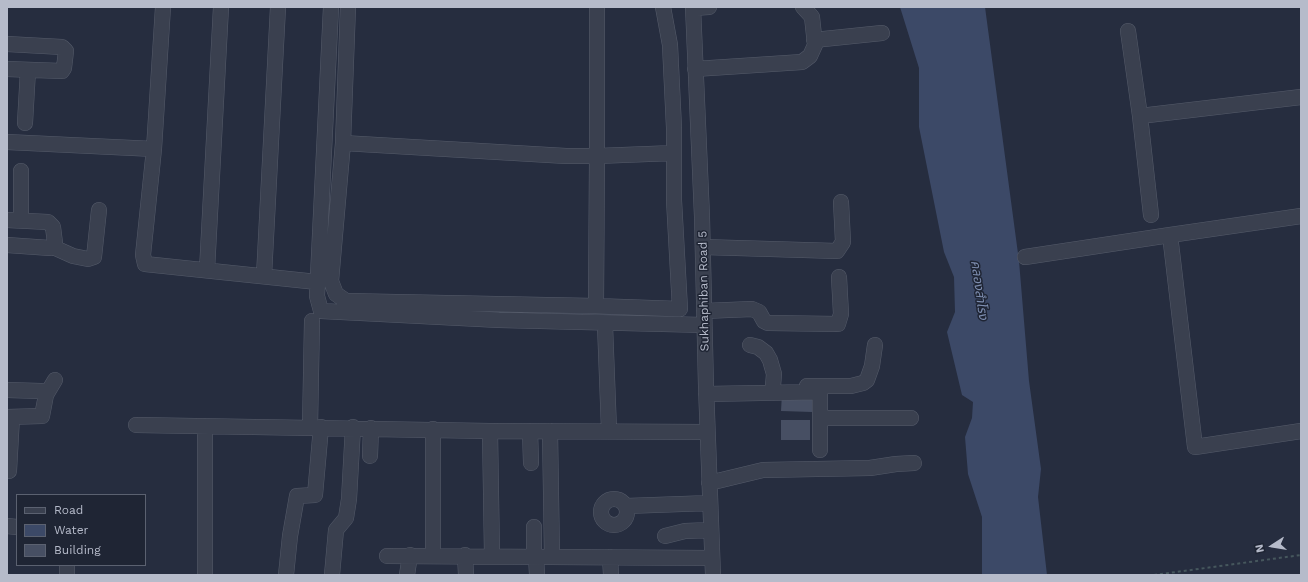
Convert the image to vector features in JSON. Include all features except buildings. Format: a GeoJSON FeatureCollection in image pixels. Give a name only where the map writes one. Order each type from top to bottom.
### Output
{"type":"FeatureCollection","features":[{"type":"Feature","properties":{"kind":"street"},"geometry":{"type":"LineString","coordinates":[[163,7],[154,149],[143,255],[145,264],[317,282]]}},
{"type":"Feature","properties":{"kind":"street"},"geometry":{"type":"LineString","coordinates":[[207,270],[221,7]]}},
{"type":"Feature","properties":{"kind":"street"},"geometry":{"type":"LineString","coordinates":[[264,276],[278,7]]}},
{"type":"Feature","properties":{"kind":"street"},"geometry":{"type":"LineString","coordinates":[[331,7],[317,282],[319,308],[324,312],[499,320],[704,318],[752,309],[759,312],[764,321],[768,323],[838,324],[841,314],[839,277]]}},
{"type":"Feature","properties":{"kind":"street"},"geometry":{"type":"LineString","coordinates":[[348,7],[343,143],[331,281],[336,294],[346,301],[680,309],[674,200],[674,151],[670,45],[663,7]]}},
{"type":"Feature","properties":{"kind":"street"},"geometry":{"type":"LineString","coordinates":[[596,306],[597,7]]}},
{"type":"Feature","properties":{"kind":"street"},"geometry":{"type":"LineString","coordinates":[[693,8],[709,7]]}},
{"type":"Feature","properties":{"kind":"street"},"geometry":{"type":"LineString","coordinates":[[695,69],[802,62],[810,56],[815,46],[812,17],[803,7]]}},
{"type":"Feature","properties":{"kind":"street","name":"Sukhaphiban Road 5"},"geometry":{"type":"LineString","coordinates":[[693,8],[703,247],[707,432],[713,575]]}},
{"type":"Feature","properties":{"kind":"street"},"geometry":{"type":"LineString","coordinates":[[1128,31],[1140,116],[1151,215]]}},
{"type":"Feature","properties":{"kind":"street"},"geometry":{"type":"LineString","coordinates":[[814,40],[882,34]]}},
{"type":"Feature","properties":{"kind":"street"},"geometry":{"type":"LineString","coordinates":[[7,44],[65,49],[64,68],[62,71],[7,69]]}},
{"type":"Feature","properties":{"kind":"street"},"geometry":{"type":"LineString","coordinates":[[25,123],[28,70]]}},
{"type":"Feature","properties":{"kind":"street"},"geometry":{"type":"LineString","coordinates":[[1140,116],[1301,97]]}},
{"type":"Feature","properties":{"kind":"street"},"geometry":{"type":"LineString","coordinates":[[7,142],[154,149]]}},
{"type":"Feature","properties":{"kind":"street"},"geometry":{"type":"LineString","coordinates":[[343,143],[566,156],[597,156],[699,149]]}},
{"type":"Feature","properties":{"kind":"street"},"geometry":{"type":"LineString","coordinates":[[21,171],[14,220],[51,224],[55,243],[53,247]]}},
{"type":"Feature","properties":{"kind":"street"},"geometry":{"type":"LineString","coordinates":[[703,247],[837,251],[843,242],[841,202]]}},
{"type":"Feature","properties":{"kind":"street"},"geometry":{"type":"LineString","coordinates":[[7,245],[53,247],[73,256],[88,259],[94,257],[99,210]]}},
{"type":"Feature","properties":{"kind":"street"},"geometry":{"type":"LineString","coordinates":[[1024,257],[1301,216]]}},
{"type":"Feature","properties":{"kind":"street"},"geometry":{"type":"LineString","coordinates":[[1170,235],[1195,447],[1301,431]]}},
{"type":"Feature","properties":{"kind":"street"},"geometry":{"type":"LineString","coordinates":[[286,575],[290,536],[297,496],[315,495],[316,427],[312,321]]}},
{"type":"Feature","properties":{"kind":"street"},"geometry":{"type":"LineString","coordinates":[[605,325],[609,430]]}},
{"type":"Feature","properties":{"kind":"street"},"geometry":{"type":"LineString","coordinates":[[750,345],[758,347],[766,353],[773,367],[773,386]]}},
{"type":"Feature","properties":{"kind":"street"},"geometry":{"type":"LineString","coordinates":[[706,390],[773,386],[840,386],[863,383],[866,380],[872,366],[875,345]]}},
{"type":"Feature","properties":{"kind":"street"},"geometry":{"type":"LineString","coordinates":[[9,471],[10,417],[42,416],[46,395],[55,380]]}},
{"type":"Feature","properties":{"kind":"street"},"geometry":{"type":"LineString","coordinates":[[7,390],[41,391],[46,395]]}},
{"type":"Feature","properties":{"kind":"street"},"geometry":{"type":"LineString","coordinates":[[706,390],[816,392],[820,394],[820,450]]}},
{"type":"Feature","properties":{"kind":"street"},"geometry":{"type":"LineString","coordinates":[[820,418],[911,418]]}},
{"type":"Feature","properties":{"kind":"street"},"geometry":{"type":"LineString","coordinates":[[136,425],[353,427],[490,431],[609,430],[707,432]]}},
{"type":"Feature","properties":{"kind":"street"},"geometry":{"type":"LineString","coordinates":[[204,426],[205,575]]}},
{"type":"Feature","properties":{"kind":"street"},"geometry":{"type":"LineString","coordinates":[[332,575],[336,530],[346,518],[349,499],[353,427]]}},
{"type":"Feature","properties":{"kind":"street"},"geometry":{"type":"LineString","coordinates":[[370,456],[371,428]]}},
{"type":"Feature","properties":{"kind":"street"},"geometry":{"type":"LineString","coordinates":[[433,429],[433,555]]}},
{"type":"Feature","properties":{"kind":"street"},"geometry":{"type":"LineString","coordinates":[[490,431],[492,555]]}},
{"type":"Feature","properties":{"kind":"street"},"geometry":{"type":"LineString","coordinates":[[530,431],[531,463]]}},
{"type":"Feature","properties":{"kind":"street"},"geometry":{"type":"LineString","coordinates":[[550,431],[552,556]]}},
{"type":"Feature","properties":{"kind":"street"},"geometry":{"type":"LineString","coordinates":[[709,483],[762,470],[870,468],[914,463]]}},
{"type":"Feature","properties":{"kind":"street"},"geometry":{"type":"LineString","coordinates":[[626,506],[710,503]]}},
{"type":"Feature","properties":{"kind":"street"},"geometry":{"type":"LineString","coordinates":[[534,527],[537,575]]}},
{"type":"Feature","properties":{"kind":"street"},"geometry":{"type":"LineString","coordinates":[[665,536],[686,532],[711,530]]}},
{"type":"Feature","properties":{"kind":"street"},"geometry":{"type":"LineString","coordinates":[[407,575],[410,555]]}},
{"type":"Feature","properties":{"kind":"street"},"geometry":{"type":"LineString","coordinates":[[465,555],[466,575]]}},
{"type":"Feature","properties":{"kind":"street"},"geometry":{"type":"LineString","coordinates":[[387,556],[492,555],[712,558]]}},
{"type":"Feature","properties":{"kind":"street"},"geometry":{"type":"LineString","coordinates":[[610,557],[610,575]]}},
{"type":"Feature","properties":{"kind":"path"},"geometry":{"type":"LineString","coordinates":[[1154,575],[1301,554]]}},
{"type":"Feature","properties":{"kind":"water","name":"คลองสำโรง"},"geometry":{"type":"Polygon","coordinates":[[[900,7],[985,7],[1019,261],[1029,381],[1041,469],[1038,497],[1047,575],[982,575],[982,517],[968,474],[965,437],[972,418],[973,402],[962,395],[947,332],[955,312],[954,277],[944,252],[919,127],[919,68],[900,7]]]}}]}
